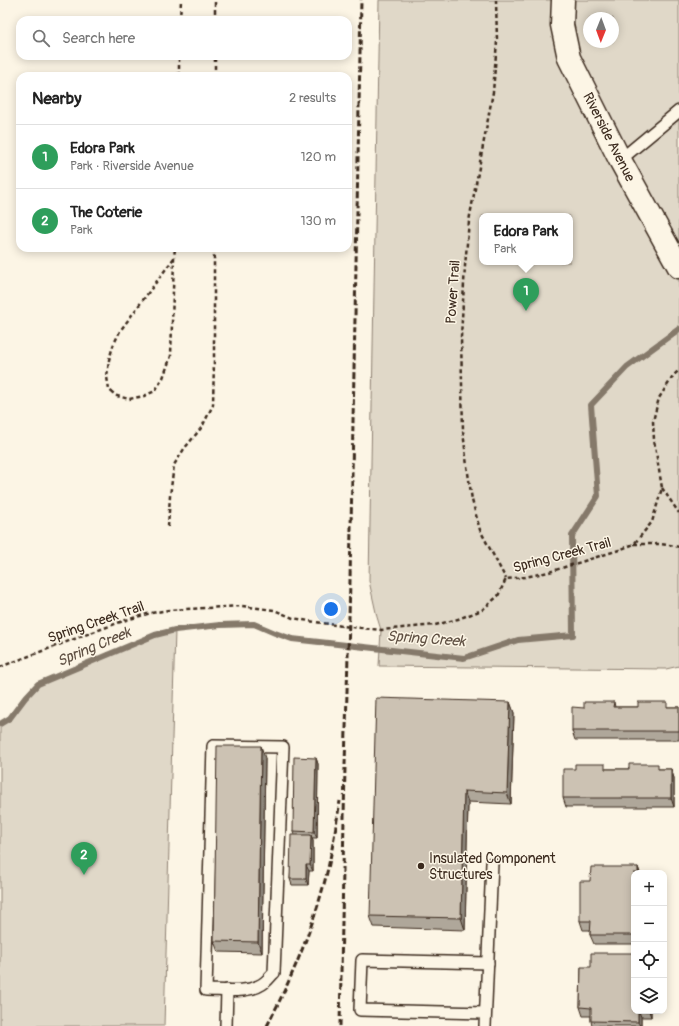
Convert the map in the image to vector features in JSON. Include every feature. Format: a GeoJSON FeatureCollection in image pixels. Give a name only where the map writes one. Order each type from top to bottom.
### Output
{"type":"FeatureCollection","features":[{"type":"Feature","properties":{"kind":"street","name":"Riverside Avenue"},"geometry":{"type":"LineString","coordinates":[[562,0],[562,25],[569,58],[620,160],[679,267]]}},
{"type":"Feature","properties":{"kind":"lane"},"geometry":{"type":"LineString","coordinates":[[620,160],[679,111]]}},
{"type":"Feature","properties":{"kind":"lane"},"geometry":{"type":"LineString","coordinates":[[213,746],[283,747],[274,972],[264,983],[248,989],[227,990],[206,990],[213,746]]}},
{"type":"Feature","properties":{"kind":"lane"},"geometry":{"type":"LineString","coordinates":[[485,1026],[492,863]]}},
{"type":"Feature","properties":{"kind":"lane"},"geometry":{"type":"LineString","coordinates":[[485,1013],[360,1010],[362,960],[488,963]]}},
{"type":"Feature","properties":{"kind":"lane"},"geometry":{"type":"LineString","coordinates":[[226,1026],[227,990]]}},
{"type":"Feature","properties":{"kind":"path"},"geometry":{"type":"LineString","coordinates":[[180,16],[181,0]]}},
{"type":"Feature","properties":{"kind":"path"},"geometry":{"type":"LineString","coordinates":[[215,0],[215,16]]}},
{"type":"Feature","properties":{"kind":"path","name":"Power Trail"},"geometry":{"type":"LineString","coordinates":[[496,0],[497,41],[493,92],[469,221],[464,272],[461,343],[463,431],[472,500],[480,530],[506,579]]}},
{"type":"Feature","properties":{"kind":"path"},"geometry":{"type":"LineString","coordinates":[[179,60],[179,72]]}},
{"type":"Feature","properties":{"kind":"path"},"geometry":{"type":"LineString","coordinates":[[215,60],[215,72]]}},
{"type":"Feature","properties":{"kind":"path"},"geometry":{"type":"LineString","coordinates":[[174,258],[120,331],[113,346],[109,360],[107,377],[109,390],[118,396],[129,399],[144,396],[155,391],[163,378],[171,356],[175,252]]}},
{"type":"Feature","properties":{"kind":"path"},"geometry":{"type":"LineString","coordinates":[[168,527],[174,465],[184,449],[202,427],[213,405],[214,252]]}},
{"type":"Feature","properties":{"kind":"path"},"geometry":{"type":"LineString","coordinates":[[679,370],[659,398],[653,420],[654,440],[662,488],[679,513]]}},
{"type":"Feature","properties":{"kind":"path"},"geometry":{"type":"LineString","coordinates":[[634,544],[652,522],[662,488]]}},
{"type":"Feature","properties":{"kind":"path"},"geometry":{"type":"LineString","coordinates":[[634,544],[653,544],[679,547]]}},
{"type":"Feature","properties":{"kind":"path","name":"Spring Creek Trail"},"geometry":{"type":"LineString","coordinates":[[0,668],[126,620],[169,610],[242,606],[274,610],[293,618],[309,621],[381,630],[435,625],[458,619],[482,610],[498,596],[506,579],[549,572],[634,544]]}},
{"type":"Feature","properties":{"kind":"shaded area"},"geometry":{"type":"Polygon","coordinates":[[[379,0],[679,0],[679,666],[666,669],[379,666],[381,630],[369,581],[379,0]]]}},
{"type":"Feature","properties":{"kind":"shaded area"},"geometry":{"type":"Polygon","coordinates":[[[175,630],[164,1026],[0,1026],[0,724],[10,718],[38,684],[155,635],[175,630]]]}},
{"type":"Feature","properties":{"kind":"building","name":"Insulated Component Structures"},"geometry":{"type":"Polygon","coordinates":[[[376,698],[510,702],[507,793],[464,791],[461,918],[370,916],[376,698]]]}},
{"type":"Feature","properties":{"kind":"building"},"geometry":{"type":"Polygon","coordinates":[[[584,702],[614,702],[613,707],[638,707],[638,702],[667,702],[667,707],[679,707],[679,731],[572,731],[572,707],[584,708],[584,702]]]}},
{"type":"Feature","properties":{"kind":"building"},"geometry":{"type":"Polygon","coordinates":[[[217,746],[261,746],[258,942],[214,941],[217,746]]]}},
{"type":"Feature","properties":{"kind":"building"},"geometry":{"type":"Polygon","coordinates":[[[294,757],[316,758],[314,832],[293,831],[294,757]]]}},
{"type":"Feature","properties":{"kind":"building"},"geometry":{"type":"Polygon","coordinates":[[[575,764],[605,764],[605,769],[629,769],[629,764],[658,764],[658,769],[671,769],[671,798],[563,798],[563,769],[575,769],[575,764]]]}},
{"type":"Feature","properties":{"kind":"building"},"geometry":{"type":"Polygon","coordinates":[[[291,835],[311,835],[310,865],[306,865],[306,879],[290,879],[291,835]]]}},
{"type":"Feature","properties":{"kind":"building"},"geometry":{"type":"Polygon","coordinates":[[[591,867],[638,867],[638,870],[631,870],[631,935],[590,935],[591,921],[580,921],[580,881],[590,881],[591,867]]]}},
{"type":"Feature","properties":{"kind":"building"},"geometry":{"type":"Polygon","coordinates":[[[591,953],[631,953],[631,1014],[638,1014],[638,1022],[591,1021],[591,1008],[580,1007],[581,967],[591,967],[591,953]]]}},
{"type":"Feature","properties":{"kind":"waterway","name":"Spring Creek"},"geometry":{"type":"LineString","coordinates":[[0,724],[10,718],[38,684],[155,635],[175,630],[220,625],[254,624],[292,639],[464,658],[518,640],[573,635],[572,536],[598,496],[591,405],[627,367],[679,329]]}},
{"type":"Feature","properties":{"kind":"railway"},"geometry":{"type":"LineString","coordinates":[[340,1026],[361,0]]}},
{"type":"Feature","properties":{"kind":"railway"},"geometry":{"type":"LineString","coordinates":[[267,1026],[298,960],[317,909],[328,868],[340,801]]}},
{"type":"Feature","properties":{"kind":"place","name":"Edora Park"},"geometry":{"type":"Point","coordinates":[526,311]}},
{"type":"Feature","properties":{"kind":"place","name":"Insulated Component Structures"},"geometry":{"type":"Point","coordinates":[421,866]}},
{"type":"Feature","properties":{"kind":"place","name":"The Coterie"},"geometry":{"type":"Point","coordinates":[84,875]}}]}
